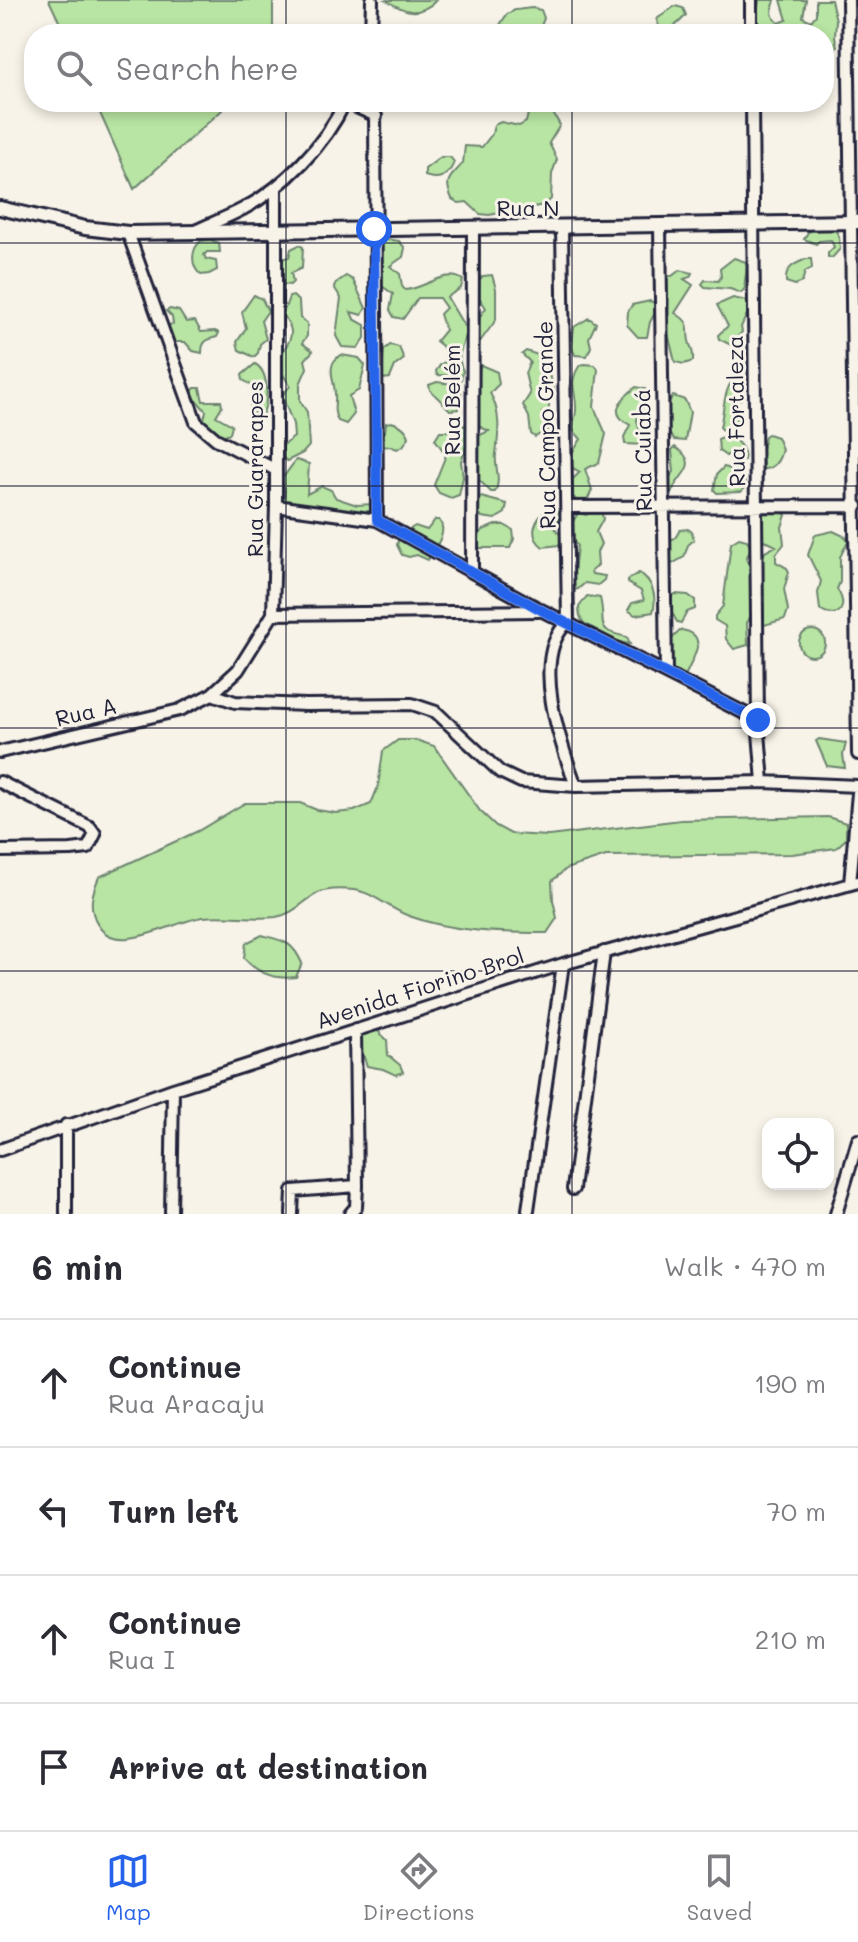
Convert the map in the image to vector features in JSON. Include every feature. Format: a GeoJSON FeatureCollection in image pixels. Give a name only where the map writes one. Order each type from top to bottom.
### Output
{"type":"FeatureCollection","features":[{"type":"Feature","properties":{"kind":"street"},"geometry":{"type":"LineString","coordinates":[[371,24],[372,0]]}},
{"type":"Feature","properties":{"kind":"street"},"geometry":{"type":"LineString","coordinates":[[751,0],[751,24]]}},
{"type":"Feature","properties":{"kind":"street"},"geometry":{"type":"LineString","coordinates":[[848,0],[854,222],[858,754]]}},
{"type":"Feature","properties":{"kind":"street","name":"Rua N"},"geometry":{"type":"LineString","coordinates":[[197,230],[243,209],[276,187],[313,150],[338,112]]}},
{"type":"Feature","properties":{"kind":"street"},"geometry":{"type":"LineString","coordinates":[[367,112],[376,116]]}},
{"type":"Feature","properties":{"kind":"street"},"geometry":{"type":"LineString","coordinates":[[376,112],[377,520]]}},
{"type":"Feature","properties":{"kind":"street","name":"Rua Fortaleza"},"geometry":{"type":"LineString","coordinates":[[752,112],[758,720],[763,782]]}},
{"type":"Feature","properties":{"kind":"street","name":"Rua Guararapes"},"geometry":{"type":"LineString","coordinates":[[273,614],[276,187]]}},
{"type":"Feature","properties":{"kind":"street","name":"Rua N"},"geometry":{"type":"LineString","coordinates":[[0,208],[85,228],[128,233],[854,222]]}},
{"type":"Feature","properties":{"kind":"street","name":"Rua Cuiabá"},"geometry":{"type":"LineString","coordinates":[[660,226],[666,673]]}},
{"type":"Feature","properties":{"kind":"street","name":"Rua Belém"},"geometry":{"type":"LineString","coordinates":[[472,572],[473,228]]}},
{"type":"Feature","properties":{"kind":"street","name":"Rua Campo Grande"},"geometry":{"type":"LineString","coordinates":[[562,228],[568,622]]}},
{"type":"Feature","properties":{"kind":"street"},"geometry":{"type":"LineString","coordinates":[[128,233],[196,422],[216,439],[276,470]]}},
{"type":"Feature","properties":{"kind":"street"},"geometry":{"type":"LineString","coordinates":[[276,506],[377,520],[543,611],[758,720]]}},
{"type":"Feature","properties":{"kind":"street"},"geometry":{"type":"LineString","coordinates":[[567,507],[856,506]]}},
{"type":"Feature","properties":{"kind":"street"},"geometry":{"type":"LineString","coordinates":[[543,611],[273,614],[238,670],[212,694],[235,702],[412,704],[436,712],[500,772],[521,782],[576,786],[763,782],[858,786]]}},
{"type":"Feature","properties":{"kind":"street"},"geometry":{"type":"LineString","coordinates":[[568,622],[555,637],[551,655],[551,701],[576,786]]}},
{"type":"Feature","properties":{"kind":"street","name":"Rua A"},"geometry":{"type":"LineString","coordinates":[[0,752],[180,710],[212,694]]}},
{"type":"Feature","properties":{"kind":"street"},"geometry":{"type":"LineString","coordinates":[[0,782],[90,827],[95,834],[88,848],[0,851]]}},
{"type":"Feature","properties":{"kind":"street"},"geometry":{"type":"LineString","coordinates":[[854,883],[858,793]]}},
{"type":"Feature","properties":{"kind":"street","name":"Avenida Fiorino Brol"},"geometry":{"type":"LineString","coordinates":[[0,1150],[173,1089],[563,964],[854,883]]}},
{"type":"Feature","properties":{"kind":"street"},"geometry":{"type":"LineString","coordinates":[[573,1189],[604,952]]}},
{"type":"Feature","properties":{"kind":"street"},"geometry":{"type":"LineString","coordinates":[[528,1210],[563,964]]}},
{"type":"Feature","properties":{"kind":"street"},"geometry":{"type":"LineString","coordinates":[[350,1214],[356,1207],[357,1186],[355,1030]]}},
{"type":"Feature","properties":{"kind":"street"},"geometry":{"type":"LineString","coordinates":[[171,1214],[173,1089]]}},
{"type":"Feature","properties":{"kind":"street"},"geometry":{"type":"LineString","coordinates":[[66,1125],[66,1214]]}},
{"type":"Feature","properties":{"kind":"street"},"geometry":{"type":"LineString","coordinates":[[836,1214],[858,1140]]}},
{"type":"Feature","properties":{"kind":"street"},"geometry":{"type":"LineString","coordinates":[[292,1214],[293,1191],[357,1186]]}},
{"type":"Feature","properties":{"kind":"green space"},"geometry":{"type":"Polygon","coordinates":[[[49,0],[273,0],[273,24],[60,24],[49,0]]]}},
{"type":"Feature","properties":{"kind":"green space"},"geometry":{"type":"Polygon","coordinates":[[[386,0],[437,0],[424,9],[412,11],[386,0]]]}},
{"type":"Feature","properties":{"kind":"green space"},"geometry":{"type":"Polygon","coordinates":[[[759,0],[775,0],[772,10],[779,23],[787,20],[781,0],[806,0],[803,17],[811,21],[816,15],[816,0],[831,0],[837,46],[834,50],[834,24],[756,24],[759,0]]]}},
{"type":"Feature","properties":{"kind":"green space"},"geometry":{"type":"Polygon","coordinates":[[[675,6],[683,8],[686,15],[677,24],[658,24],[657,19],[675,6]]]}},
{"type":"Feature","properties":{"kind":"green space"},"geometry":{"type":"Polygon","coordinates":[[[515,10],[541,10],[544,18],[542,24],[501,24],[507,14],[515,10]]]}},
{"type":"Feature","properties":{"kind":"green space"},"geometry":{"type":"Polygon","coordinates":[[[99,112],[220,112],[134,189],[99,112]]]}},
{"type":"Feature","properties":{"kind":"green space"},"geometry":{"type":"Polygon","coordinates":[[[528,112],[552,112],[560,125],[549,143],[557,159],[552,174],[551,199],[544,205],[489,215],[480,214],[467,202],[459,203],[452,199],[448,182],[463,163],[465,146],[482,147],[492,134],[494,125],[501,122],[519,126],[526,122],[528,112]]]}},
{"type":"Feature","properties":{"kind":"green space"},"geometry":{"type":"Polygon","coordinates":[[[441,157],[450,157],[454,162],[449,171],[439,177],[425,176],[425,169],[441,157]]]}},
{"type":"Feature","properties":{"kind":"green space"},"geometry":{"type":"Polygon","coordinates":[[[820,227],[834,228],[839,236],[840,249],[832,258],[828,257],[834,247],[831,240],[816,244],[804,239],[808,232],[820,227]]]}},
{"type":"Feature","properties":{"kind":"green space"},"geometry":{"type":"Polygon","coordinates":[[[385,239],[399,241],[405,248],[403,257],[390,266],[400,274],[405,290],[449,276],[463,280],[461,288],[447,297],[467,331],[460,355],[461,380],[437,375],[441,364],[449,360],[436,341],[445,330],[440,314],[446,308],[439,298],[418,298],[403,319],[394,317],[390,310],[393,294],[382,286],[379,255],[379,244],[385,239]]]}},
{"type":"Feature","properties":{"kind":"green space"},"geometry":{"type":"Polygon","coordinates":[[[201,241],[219,243],[220,252],[204,255],[206,259],[216,261],[217,270],[201,275],[195,267],[194,253],[201,241]]]}},
{"type":"Feature","properties":{"kind":"green space"},"geometry":{"type":"Polygon","coordinates":[[[299,245],[303,247],[302,268],[291,273],[293,282],[290,285],[282,284],[281,259],[289,257],[291,249],[299,245]]]}},
{"type":"Feature","properties":{"kind":"green space"},"geometry":{"type":"Polygon","coordinates":[[[734,258],[746,262],[747,266],[745,288],[741,293],[702,284],[705,280],[718,281],[720,269],[734,258]]]}},
{"type":"Feature","properties":{"kind":"green space"},"geometry":{"type":"Polygon","coordinates":[[[811,259],[812,268],[805,272],[802,282],[795,285],[786,282],[789,269],[811,259]]]}},
{"type":"Feature","properties":{"kind":"green space"},"geometry":{"type":"Polygon","coordinates":[[[680,270],[692,273],[684,279],[693,285],[675,313],[687,323],[693,352],[693,361],[684,364],[675,362],[668,333],[669,299],[664,293],[664,276],[672,276],[680,270]]]}},
{"type":"Feature","properties":{"kind":"green space"},"geometry":{"type":"Polygon","coordinates":[[[492,275],[496,289],[496,320],[479,343],[476,341],[476,322],[486,308],[477,294],[477,282],[483,276],[492,275]]]}},
{"type":"Feature","properties":{"kind":"green space"},"geometry":{"type":"Polygon","coordinates":[[[346,276],[353,280],[366,308],[362,315],[351,312],[354,319],[365,325],[365,338],[358,348],[342,347],[336,336],[341,298],[334,287],[346,276]]]}},
{"type":"Feature","properties":{"kind":"green space"},"geometry":{"type":"Polygon","coordinates":[[[254,295],[262,299],[268,311],[261,321],[266,339],[254,357],[239,350],[237,342],[246,328],[242,312],[254,295]]]}},
{"type":"Feature","properties":{"kind":"green space"},"geometry":{"type":"Polygon","coordinates":[[[293,296],[299,302],[300,318],[307,323],[307,336],[302,343],[313,351],[305,360],[307,368],[300,384],[300,401],[307,412],[309,446],[303,453],[287,461],[281,456],[281,447],[294,437],[293,424],[282,396],[290,386],[280,363],[291,332],[283,314],[289,297],[293,296]]]}},
{"type":"Feature","properties":{"kind":"green space"},"geometry":{"type":"Polygon","coordinates":[[[733,298],[747,301],[750,308],[741,327],[742,332],[731,345],[719,339],[718,335],[728,326],[717,305],[733,298]]]}},
{"type":"Feature","properties":{"kind":"green space"},"geometry":{"type":"Polygon","coordinates":[[[650,301],[655,303],[656,311],[647,337],[638,337],[627,325],[628,312],[632,305],[650,301]]]}},
{"type":"Feature","properties":{"kind":"green space"},"geometry":{"type":"Polygon","coordinates":[[[166,311],[179,311],[186,322],[195,321],[201,332],[219,333],[217,337],[205,342],[202,353],[193,351],[185,342],[175,342],[164,330],[164,326],[173,324],[172,317],[166,311]]]}},
{"type":"Feature","properties":{"kind":"green space"},"geometry":{"type":"Polygon","coordinates":[[[589,318],[596,323],[589,338],[591,347],[587,356],[575,355],[572,348],[574,327],[589,318]]]}},
{"type":"Feature","properties":{"kind":"green space"},"geometry":{"type":"Polygon","coordinates":[[[390,345],[399,347],[404,359],[395,366],[390,378],[382,379],[384,350],[390,345]]]}},
{"type":"Feature","properties":{"kind":"green space"},"geometry":{"type":"Polygon","coordinates":[[[526,351],[538,355],[554,385],[553,394],[543,399],[549,404],[549,409],[542,413],[549,429],[535,437],[531,434],[529,417],[523,405],[530,394],[525,373],[530,362],[522,354],[526,351]]]}},
{"type":"Feature","properties":{"kind":"green space"},"geometry":{"type":"Polygon","coordinates":[[[341,355],[359,358],[365,365],[359,390],[349,396],[354,414],[346,424],[338,421],[335,414],[332,367],[341,355]]]}},
{"type":"Feature","properties":{"kind":"green space"},"geometry":{"type":"Polygon","coordinates":[[[255,364],[263,373],[266,387],[262,415],[249,412],[254,387],[243,380],[242,375],[255,364]]]}},
{"type":"Feature","properties":{"kind":"green space"},"geometry":{"type":"Polygon","coordinates":[[[481,365],[497,372],[499,384],[490,393],[498,423],[498,482],[495,492],[491,492],[476,477],[478,436],[489,431],[476,425],[475,386],[481,365]]]}},
{"type":"Feature","properties":{"kind":"green space"},"geometry":{"type":"Polygon","coordinates":[[[580,365],[595,365],[598,369],[594,407],[606,434],[599,463],[585,469],[592,490],[587,501],[576,500],[571,494],[571,481],[580,472],[569,466],[569,458],[581,439],[573,430],[576,410],[574,377],[580,365]]]}},
{"type":"Feature","properties":{"kind":"green space"},"geometry":{"type":"Polygon","coordinates":[[[738,376],[740,380],[734,389],[742,395],[734,403],[742,417],[731,423],[729,432],[725,433],[720,427],[725,399],[729,385],[738,376]]]}},
{"type":"Feature","properties":{"kind":"green space"},"geometry":{"type":"Polygon","coordinates":[[[437,382],[459,385],[459,409],[450,410],[430,390],[429,385],[437,382]]]}},
{"type":"Feature","properties":{"kind":"green space"},"geometry":{"type":"Polygon","coordinates":[[[636,387],[645,389],[647,393],[637,420],[641,436],[650,439],[646,445],[625,444],[624,437],[630,425],[619,416],[618,411],[621,401],[636,387]]]}},
{"type":"Feature","properties":{"kind":"green space"},"geometry":{"type":"Polygon","coordinates":[[[200,388],[203,401],[221,401],[222,406],[216,416],[232,425],[230,433],[219,437],[203,423],[206,411],[190,393],[200,388]]]}},
{"type":"Feature","properties":{"kind":"green space"},"geometry":{"type":"Polygon","coordinates":[[[673,396],[685,400],[690,412],[685,441],[674,440],[666,424],[667,407],[673,396]]]}},
{"type":"Feature","properties":{"kind":"green space"},"geometry":{"type":"Polygon","coordinates":[[[386,423],[402,427],[409,437],[397,449],[379,447],[380,435],[385,432],[386,423]]]}},
{"type":"Feature","properties":{"kind":"green space"},"geometry":{"type":"Polygon","coordinates":[[[463,425],[469,428],[461,461],[463,477],[459,495],[451,498],[439,493],[434,485],[446,455],[435,439],[440,431],[453,431],[463,425]]]}},
{"type":"Feature","properties":{"kind":"green space"},"geometry":{"type":"Polygon","coordinates":[[[768,434],[777,437],[782,449],[776,463],[763,469],[762,449],[768,434]]]}},
{"type":"Feature","properties":{"kind":"green space"},"geometry":{"type":"Polygon","coordinates":[[[726,435],[740,445],[744,460],[737,459],[737,450],[726,456],[719,451],[718,439],[726,435]]]}},
{"type":"Feature","properties":{"kind":"green space"},"geometry":{"type":"Polygon","coordinates":[[[675,447],[688,465],[671,495],[662,497],[658,491],[674,472],[672,450],[675,447]]]}},
{"type":"Feature","properties":{"kind":"green space"},"geometry":{"type":"Polygon","coordinates":[[[296,460],[309,464],[307,494],[322,486],[331,490],[336,498],[357,505],[373,504],[374,516],[334,513],[329,507],[317,510],[284,503],[282,479],[296,460]]]}},
{"type":"Feature","properties":{"kind":"green space"},"geometry":{"type":"Polygon","coordinates":[[[724,467],[740,472],[745,485],[741,492],[717,493],[714,490],[717,474],[724,467]]]}},
{"type":"Feature","properties":{"kind":"green space"},"geometry":{"type":"Polygon","coordinates":[[[481,497],[507,504],[505,513],[495,519],[482,517],[475,512],[477,500],[481,497]]]}},
{"type":"Feature","properties":{"kind":"green space"},"geometry":{"type":"Polygon","coordinates":[[[550,508],[560,510],[562,514],[554,527],[562,537],[559,545],[543,547],[535,537],[535,526],[540,516],[550,508]]]}},
{"type":"Feature","properties":{"kind":"green space"},"geometry":{"type":"Polygon","coordinates":[[[601,509],[603,519],[596,532],[601,544],[597,552],[598,565],[591,571],[592,574],[605,576],[604,580],[598,585],[585,583],[572,590],[577,546],[570,536],[570,527],[578,513],[586,515],[601,509]]]}},
{"type":"Feature","properties":{"kind":"green space"},"geometry":{"type":"Polygon","coordinates":[[[765,512],[782,512],[786,515],[782,527],[784,544],[776,554],[776,562],[789,572],[784,589],[788,610],[785,619],[761,626],[762,560],[765,552],[776,546],[762,539],[761,516],[765,512]]]}},
{"type":"Feature","properties":{"kind":"green space"},"geometry":{"type":"Polygon","coordinates":[[[435,520],[439,520],[442,530],[428,560],[417,555],[402,555],[397,545],[399,536],[415,526],[427,530],[435,520]]]}},
{"type":"Feature","properties":{"kind":"green space"},"geometry":{"type":"Polygon","coordinates":[[[504,525],[513,530],[514,539],[510,548],[477,548],[476,540],[483,530],[504,525]]]}},
{"type":"Feature","properties":{"kind":"green space"},"geometry":{"type":"Polygon","coordinates":[[[688,529],[694,540],[688,545],[684,557],[670,565],[667,562],[668,541],[675,538],[680,530],[688,529]]]}},
{"type":"Feature","properties":{"kind":"green space"},"geometry":{"type":"Polygon","coordinates":[[[833,531],[848,541],[840,557],[837,589],[842,606],[838,612],[827,613],[820,610],[818,593],[821,581],[808,555],[815,535],[833,531]]]}},
{"type":"Feature","properties":{"kind":"green space"},"geometry":{"type":"Polygon","coordinates":[[[739,538],[747,540],[751,548],[746,559],[753,571],[750,583],[753,611],[747,623],[748,645],[734,649],[726,639],[725,626],[715,620],[715,616],[723,606],[731,543],[739,538]]]}},
{"type":"Feature","properties":{"kind":"green space"},"geometry":{"type":"Polygon","coordinates":[[[639,573],[651,585],[654,607],[653,612],[635,615],[628,610],[632,603],[644,600],[641,591],[628,583],[628,579],[639,573]]]}},
{"type":"Feature","properties":{"kind":"green space"},"geometry":{"type":"Polygon","coordinates":[[[675,594],[688,595],[695,600],[695,609],[687,612],[681,623],[677,622],[669,607],[668,599],[675,594]]]}},
{"type":"Feature","properties":{"kind":"green space"},"geometry":{"type":"Polygon","coordinates":[[[587,596],[600,598],[603,625],[609,632],[627,637],[630,644],[604,638],[589,630],[580,616],[579,607],[587,596]]]}},
{"type":"Feature","properties":{"kind":"green space"},"geometry":{"type":"Polygon","coordinates":[[[681,630],[690,632],[697,641],[686,674],[677,674],[672,668],[669,651],[672,639],[681,630]]]}},
{"type":"Feature","properties":{"kind":"green space"},"geometry":{"type":"Polygon","coordinates":[[[812,630],[821,634],[825,643],[821,652],[812,656],[803,652],[799,643],[803,634],[812,630]]]}},
{"type":"Feature","properties":{"kind":"green space"},"geometry":{"type":"Polygon","coordinates":[[[398,740],[416,740],[434,746],[480,811],[496,826],[511,834],[549,836],[681,820],[828,817],[846,823],[846,839],[836,848],[792,854],[606,856],[566,869],[552,881],[557,918],[547,933],[495,932],[443,925],[402,913],[361,891],[340,889],[318,893],[276,917],[203,917],[131,938],[117,938],[105,933],[97,923],[92,900],[99,877],[198,831],[245,803],[300,803],[336,813],[354,811],[371,804],[378,787],[383,751],[398,740]]]}},
{"type":"Feature","properties":{"kind":"green space"},"geometry":{"type":"Polygon","coordinates":[[[816,741],[846,743],[843,755],[845,768],[827,766],[816,741]]]}},
{"type":"Feature","properties":{"kind":"green space"},"geometry":{"type":"Polygon","coordinates":[[[262,935],[282,941],[295,950],[302,963],[296,977],[267,975],[244,958],[246,943],[262,935]]]}},
{"type":"Feature","properties":{"kind":"green space"},"geometry":{"type":"Polygon","coordinates":[[[375,1028],[387,1040],[388,1055],[403,1072],[396,1075],[367,1066],[357,1037],[362,1029],[375,1028]]]}},
{"type":"Feature","properties":{"kind":"route"},"geometry":{"type":"LineString","coordinates":[[374,229],[377,520],[543,611],[758,720]]}}]}
